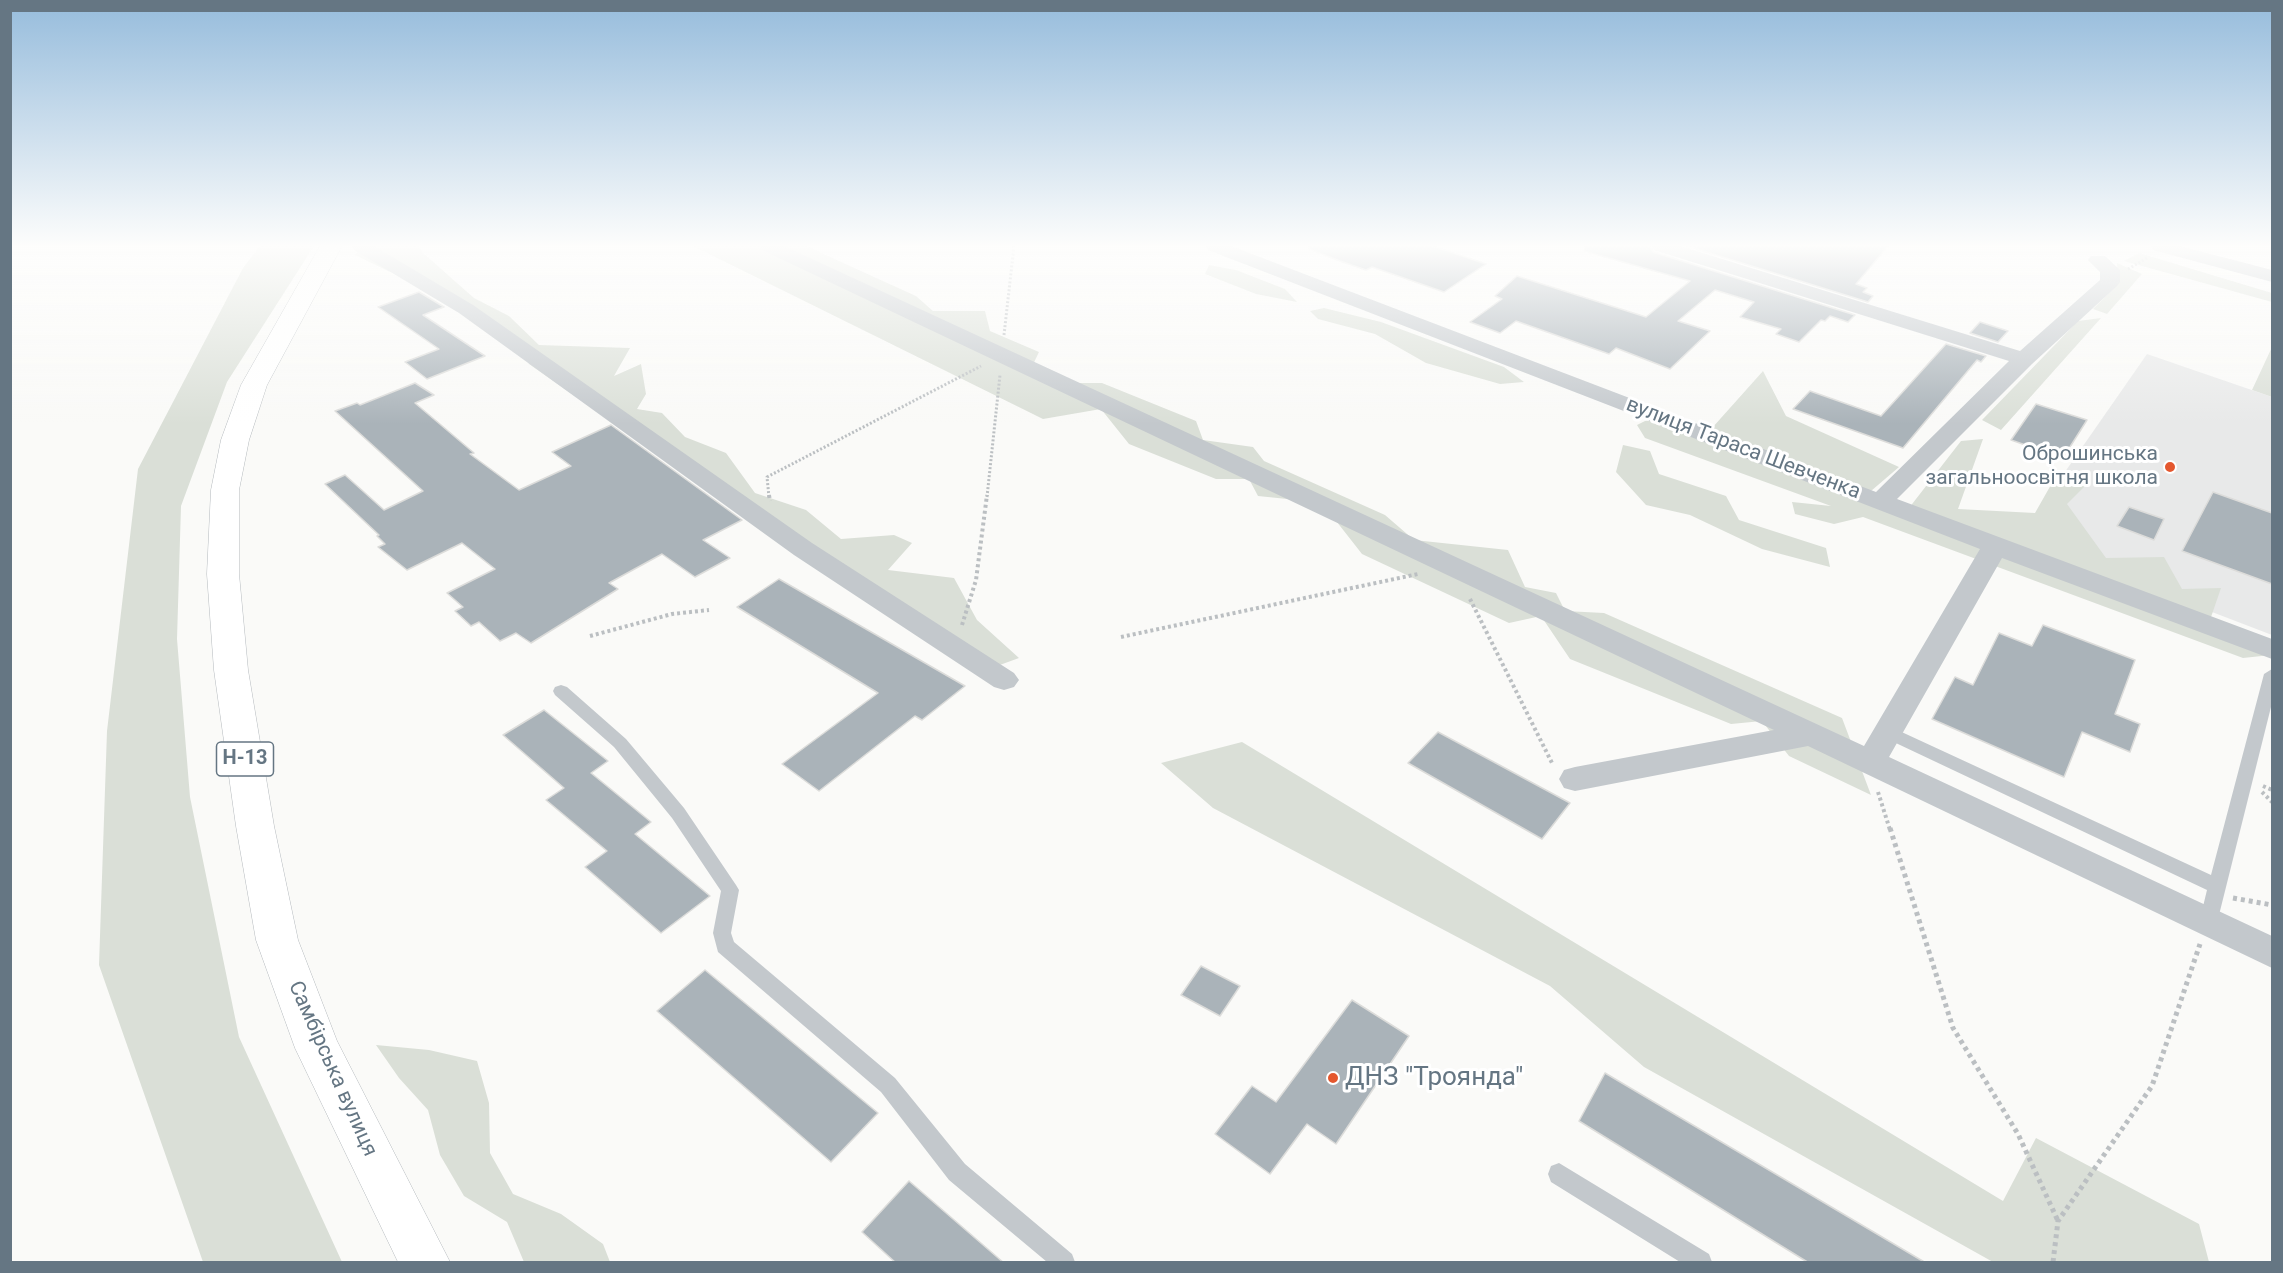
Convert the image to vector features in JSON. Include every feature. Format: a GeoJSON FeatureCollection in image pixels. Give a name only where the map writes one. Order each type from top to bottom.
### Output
{"type":"FeatureCollection","features":[{"type":"Feature","properties":{"kind":"main road","name":"Самбірська вулиця"},"geometry":{"type":"LineString","coordinates":[[296,305],[254,385],[235,440],[225,490],[223,574],[231,670],[255,826],[277,940],[317,1048],[425,1263]]}},
{"type":"Feature","properties":{"kind":"street"},"geometry":{"type":"LineString","coordinates":[[460,305],[774,528],[956,646],[1004,680]]}},
{"type":"Feature","properties":{"kind":"street"},"geometry":{"type":"LineString","coordinates":[[896,305],[1870,762],[2213,901],[2272,953]]}},
{"type":"Feature","properties":{"kind":"street","name":"вулиця Тараса Шевченка"},"geometry":{"type":"LineString","coordinates":[[1369,305],[1995,546],[2272,649]]}},
{"type":"Feature","properties":{"kind":"street"},"geometry":{"type":"LineString","coordinates":[[1852,305],[2024,359]]}},
{"type":"Feature","properties":{"kind":"street"},"geometry":{"type":"LineString","coordinates":[[1880,502],[2024,359],[2084,305]]}},
{"type":"Feature","properties":{"kind":"street"},"geometry":{"type":"LineString","coordinates":[[1870,762],[1995,546]]}},
{"type":"Feature","properties":{"kind":"street"},"geometry":{"type":"LineString","coordinates":[[1564,772],[1812,734]]}},
{"type":"Feature","properties":{"kind":"lane"},"geometry":{"type":"LineString","coordinates":[[1887,732],[2213,901],[2272,674]]}},
{"type":"Feature","properties":{"kind":"lane"},"geometry":{"type":"LineString","coordinates":[[561,691],[620,743],[678,813],[730,890],[722,933],[725,946],[888,1085],[957,1172],[1064,1263]]}},
{"type":"Feature","properties":{"kind":"lane"},"geometry":{"type":"LineString","coordinates":[[1559,1174],[1701,1263]]}},
{"type":"Feature","properties":{"kind":"path"},"geometry":{"type":"LineString","coordinates":[[956,646],[976,580],[1007,305]]}},
{"type":"Feature","properties":{"kind":"path"},"geometry":{"type":"LineString","coordinates":[[774,528],[767,477],[1002,355]]}},
{"type":"Feature","properties":{"kind":"path"},"geometry":{"type":"LineString","coordinates":[[1121,636],[1454,567],[1564,772]]}},
{"type":"Feature","properties":{"kind":"path"},"geometry":{"type":"LineString","coordinates":[[590,636],[672,614],[709,610]]}},
{"type":"Feature","properties":{"kind":"path"},"geometry":{"type":"LineString","coordinates":[[1870,762],[1887,824],[1953,1028],[2018,1134],[2058,1221]]}},
{"type":"Feature","properties":{"kind":"path"},"geometry":{"type":"LineString","coordinates":[[2053,1263],[2058,1221],[2152,1086],[2213,901],[2272,905]]}},
{"type":"Feature","properties":{"kind":"shaded area"},"geometry":{"type":"Polygon","coordinates":[[[223,305],[276,305],[227,382],[181,506],[177,639],[190,797],[239,1037],[342,1262],[203,1262],[99,965],[107,731],[138,469],[223,305]]]}},
{"type":"Feature","properties":{"kind":"shaded area"},"geometry":{"type":"Polygon","coordinates":[[[463,305],[488,305],[509,316],[539,345],[630,348],[614,376],[641,364],[646,394],[637,409],[662,413],[685,437],[726,453],[755,493],[806,510],[841,539],[894,535],[912,543],[888,570],[954,578],[977,620],[1019,658],[986,670],[916,635],[529,364],[520,346],[463,305]]]}},
{"type":"Feature","properties":{"kind":"shaded area"},"geometry":{"type":"Polygon","coordinates":[[[813,305],[927,305],[933,311],[985,311],[990,331],[1039,352],[1028,375],[1044,383],[1102,383],[1196,421],[1203,440],[1253,447],[1264,461],[1385,515],[1414,540],[1508,550],[1525,587],[1556,593],[1565,611],[1604,613],[1842,718],[1871,795],[1789,756],[1762,721],[1731,724],[1570,659],[1541,616],[1509,623],[1362,554],[1333,517],[1297,500],[1258,496],[1249,479],[1216,479],[1129,444],[1101,409],[1043,419],[813,305]]]}},
{"type":"Feature","properties":{"kind":"shaded area"},"geometry":{"type":"Polygon","coordinates":[[[2097,305],[2115,305],[2107,314],[2093,309],[2097,305]]]}},
{"type":"Feature","properties":{"kind":"shaded area"},"geometry":{"type":"Polygon","coordinates":[[[1324,308],[1381,322],[1504,367],[1524,382],[1500,384],[1426,363],[1375,334],[1318,319],[1310,311],[1324,308]]]}},
{"type":"Feature","properties":{"kind":"shaded area"},"geometry":{"type":"Polygon","coordinates":[[[2101,318],[2001,430],[1982,420],[2078,321],[2101,318]]]}},
{"type":"Feature","properties":{"kind":"shaded area"},"geometry":{"type":"Polygon","coordinates":[[[2272,347],[2272,397],[2252,390],[2272,347]]]}},
{"type":"Feature","properties":{"kind":"shaded area","name":"Оброшинська загальноосвітня школа"},"geometry":{"type":"Polygon","coordinates":[[[2147,354],[2272,397],[2272,635],[2019,538],[2147,354]]]}},
{"type":"Feature","properties":{"kind":"shaded area"},"geometry":{"type":"Polygon","coordinates":[[[1763,371],[1786,416],[1899,467],[1864,497],[1909,508],[1961,441],[1983,439],[1958,509],[2035,513],[2056,476],[2085,486],[2067,504],[2106,558],[2164,557],[2182,589],[2221,588],[2210,620],[2271,655],[2243,658],[1863,517],[1834,524],[1795,514],[1792,502],[1831,506],[1645,438],[1637,425],[1649,419],[1704,437],[1763,371]]]}},
{"type":"Feature","properties":{"kind":"shaded area"},"geometry":{"type":"Polygon","coordinates":[[[1623,445],[1650,451],[1659,474],[1726,496],[1739,520],[1826,548],[1830,567],[1762,549],[1690,515],[1646,505],[1616,472],[1623,445]]]}},
{"type":"Feature","properties":{"kind":"shaded area"},"geometry":{"type":"Polygon","coordinates":[[[1242,742],[2003,1201],[2036,1138],[2199,1224],[2209,1262],[1993,1262],[1644,1067],[1550,986],[1213,808],[1161,763],[1242,742]]]}},
{"type":"Feature","properties":{"kind":"shaded area"},"geometry":{"type":"Polygon","coordinates":[[[376,1045],[429,1050],[477,1061],[489,1103],[490,1153],[513,1194],[561,1214],[603,1244],[610,1262],[524,1262],[507,1222],[464,1196],[440,1155],[428,1110],[399,1078],[376,1045]]]}},
{"type":"Feature","properties":{"kind":"building"},"geometry":{"type":"Polygon","coordinates":[[[441,305],[444,307],[423,315],[485,356],[427,379],[405,362],[439,349],[378,307],[441,305]]]}},
{"type":"Feature","properties":{"kind":"building"},"geometry":{"type":"Polygon","coordinates":[[[1493,305],[1610,305],[1646,317],[1660,305],[1697,305],[1678,321],[1710,331],[1670,369],[1616,348],[1609,354],[1516,321],[1500,333],[1470,322],[1493,305]]]}},
{"type":"Feature","properties":{"kind":"building"},"geometry":{"type":"Polygon","coordinates":[[[1751,305],[1824,305],[1855,315],[1848,322],[1830,316],[1825,321],[1821,320],[1799,342],[1776,334],[1781,329],[1740,317],[1751,305]]]}},
{"type":"Feature","properties":{"kind":"building"},"geometry":{"type":"Polygon","coordinates":[[[1980,322],[2008,331],[1998,342],[1970,333],[1980,322]]]}},
{"type":"Feature","properties":{"kind":"building"},"geometry":{"type":"Polygon","coordinates":[[[1946,344],[1986,356],[1981,362],[1977,360],[1903,448],[1793,409],[1810,391],[1881,416],[1946,344]]]}},
{"type":"Feature","properties":{"kind":"building"},"geometry":{"type":"Polygon","coordinates":[[[415,383],[434,395],[415,403],[474,453],[470,454],[519,490],[571,466],[552,452],[611,425],[742,520],[703,540],[730,558],[695,577],[662,554],[609,583],[618,589],[531,643],[516,633],[500,641],[479,622],[471,626],[455,611],[463,607],[447,593],[495,569],[462,543],[407,570],[378,547],[385,544],[377,536],[379,535],[325,484],[345,475],[384,510],[423,491],[335,411],[357,403],[360,405],[415,383]]]}},
{"type":"Feature","properties":{"kind":"building"},"geometry":{"type":"Polygon","coordinates":[[[2036,404],[2087,420],[2063,458],[2011,440],[2036,404]]]}},
{"type":"Feature","properties":{"kind":"building"},"geometry":{"type":"Polygon","coordinates":[[[2213,492],[2272,513],[2272,584],[2182,551],[2213,492]]]}},
{"type":"Feature","properties":{"kind":"building"},"geometry":{"type":"Polygon","coordinates":[[[2129,507],[2164,519],[2154,540],[2117,526],[2129,507]]]}},
{"type":"Feature","properties":{"kind":"building"},"geometry":{"type":"Polygon","coordinates":[[[779,579],[965,686],[922,720],[915,716],[819,791],[782,764],[878,693],[737,607],[779,579]]]}},
{"type":"Feature","properties":{"kind":"building"},"geometry":{"type":"Polygon","coordinates":[[[2043,625],[2135,660],[2115,714],[2140,724],[2130,752],[2082,732],[2064,777],[1932,719],[1955,677],[1973,685],[1999,633],[2032,646],[2043,625]]]}},
{"type":"Feature","properties":{"kind":"building"},"geometry":{"type":"Polygon","coordinates":[[[544,710],[608,761],[591,773],[651,822],[635,834],[710,896],[661,933],[585,867],[607,851],[546,800],[564,788],[503,735],[544,710]]]}},
{"type":"Feature","properties":{"kind":"building"},"geometry":{"type":"Polygon","coordinates":[[[1438,732],[1570,803],[1542,839],[1408,763],[1438,732]]]}},
{"type":"Feature","properties":{"kind":"building"},"geometry":{"type":"Polygon","coordinates":[[[1201,966],[1240,986],[1220,1016],[1181,995],[1201,966]]]}},
{"type":"Feature","properties":{"kind":"building"},"geometry":{"type":"Polygon","coordinates":[[[705,970],[878,1113],[831,1162],[657,1011],[705,970]]]}},
{"type":"Feature","properties":{"kind":"building"},"geometry":{"type":"Polygon","coordinates":[[[1352,1000],[1409,1036],[1336,1144],[1307,1124],[1270,1174],[1215,1134],[1252,1086],[1276,1102],[1352,1000]]]}},
{"type":"Feature","properties":{"kind":"building"},"geometry":{"type":"Polygon","coordinates":[[[1605,1073],[1926,1263],[1809,1263],[1579,1121],[1605,1073]]]}},
{"type":"Feature","properties":{"kind":"building"},"geometry":{"type":"Polygon","coordinates":[[[909,1181],[1004,1263],[896,1263],[862,1232],[909,1181]]]}},
{"type":"Feature","properties":{"kind":"place","name":"Оброшинська загальноосвітня школа"},"geometry":{"type":"Point","coordinates":[2170,467]}},
{"type":"Feature","properties":{"kind":"place","name":"ДНЗ \"Троянда\""},"geometry":{"type":"Point","coordinates":[1333,1078]}}]}
